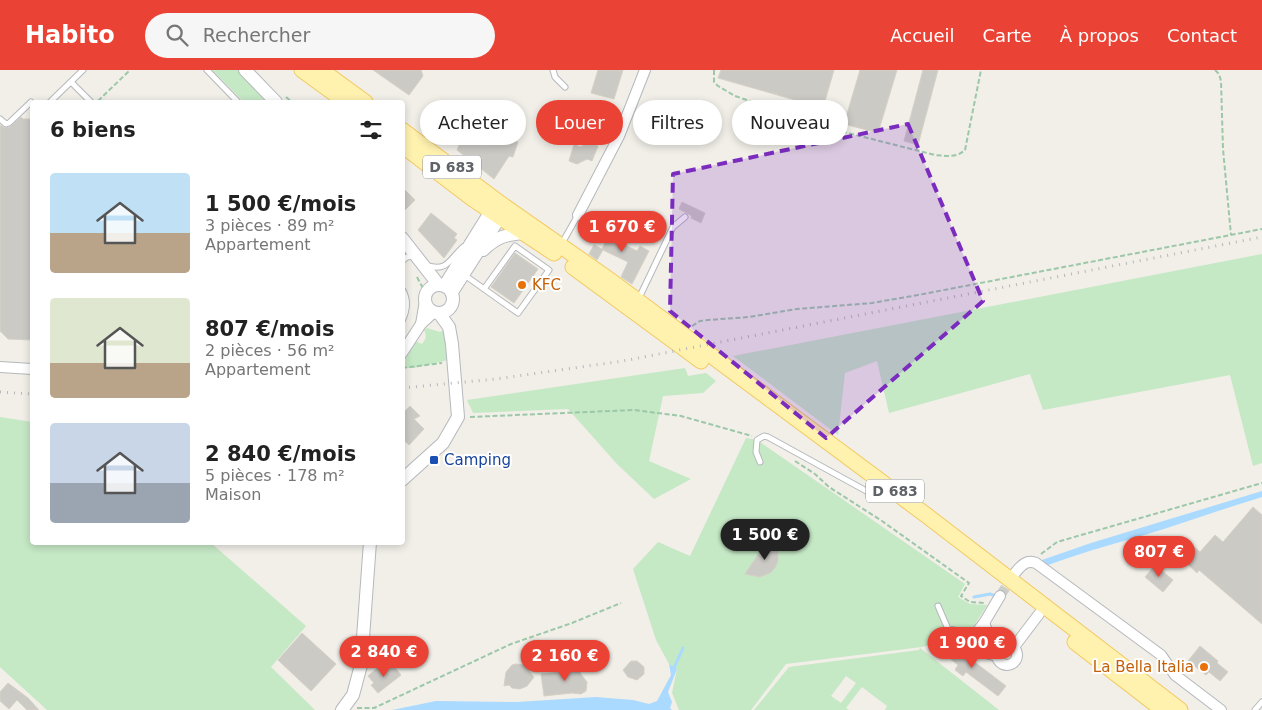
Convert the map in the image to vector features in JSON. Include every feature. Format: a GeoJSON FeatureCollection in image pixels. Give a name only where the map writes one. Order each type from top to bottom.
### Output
{"type":"FeatureCollection","features":[{"type":"Feature","properties":{"kind":"main road"},"geometry":{"type":"LineString","coordinates":[[302,70],[343,100]]}},
{"type":"Feature","properties":{"kind":"main road"},"geometry":{"type":"LineString","coordinates":[[320,70],[362,100]]}},
{"type":"Feature","properties":{"kind":"main road","name":"D 683"},"geometry":{"type":"LineString","coordinates":[[405,133],[523,233],[555,254],[754,398],[886,496],[994,577],[1163,710]]}},
{"type":"Feature","properties":{"kind":"main road","name":"D 683"},"geometry":{"type":"LineString","coordinates":[[405,148],[473,199],[560,246],[637,300],[933,520],[1180,710]]}},
{"type":"Feature","properties":{"kind":"main road"},"geometry":{"type":"LineString","coordinates":[[1039,614],[1048,614],[1082,641],[1094,643]]}},
{"type":"Feature","properties":{"kind":"street"},"geometry":{"type":"LineString","coordinates":[[245,70],[274,100]]}},
{"type":"Feature","properties":{"kind":"street"},"geometry":{"type":"LineString","coordinates":[[578,215],[619,136],[645,70]]}},
{"type":"Feature","properties":{"kind":"street"},"geometry":{"type":"LineString","coordinates":[[473,199],[482,217],[480,230]]}},
{"type":"Feature","properties":{"kind":"street"},"geometry":{"type":"LineString","coordinates":[[405,477],[443,442],[458,417],[452,344],[454,326],[440,312],[427,306],[433,290],[497,211]]}},
{"type":"Feature","properties":{"kind":"street"},"geometry":{"type":"LineString","coordinates":[[405,348],[421,324],[433,290],[463,274],[497,211]]}},
{"type":"Feature","properties":{"kind":"street"},"geometry":{"type":"LineString","coordinates":[[473,258],[502,236],[523,233]]}},
{"type":"Feature","properties":{"kind":"street"},"geometry":{"type":"LineString","coordinates":[[405,242],[422,264],[433,290],[453,302],[421,324]]}},
{"type":"Feature","properties":{"kind":"street"},"geometry":{"type":"LineString","coordinates":[[0,367],[30,369]]}},
{"type":"Feature","properties":{"kind":"street"},"geometry":{"type":"LineString","coordinates":[[343,709],[353,695],[361,666],[370,545]]}},
{"type":"Feature","properties":{"kind":"street"},"geometry":{"type":"LineString","coordinates":[[1015,573],[1026,562],[1031,561],[1161,655],[1175,675],[1221,710]]}},
{"type":"Feature","properties":{"kind":"street"},"geometry":{"type":"LineString","coordinates":[[968,643],[984,623],[998,600]]}},
{"type":"Feature","properties":{"kind":"street"},"geometry":{"type":"LineString","coordinates":[[1014,647],[1039,614]]}},
{"type":"Feature","properties":{"kind":"street"},"geometry":{"type":"LineString","coordinates":[[984,623],[988,633],[1002,646]]}},
{"type":"Feature","properties":{"kind":"street"},"geometry":{"type":"LineString","coordinates":[[953,632],[979,651],[997,656]]}},
{"type":"Feature","properties":{"kind":"street"},"geometry":{"type":"LineString","coordinates":[[1002,646],[1014,647],[1017,658],[1012,664],[1005,665],[998,660],[997,652],[1002,646]]}},
{"type":"Feature","properties":{"kind":"lane"},"geometry":{"type":"LineString","coordinates":[[52,100],[83,70]]}},
{"type":"Feature","properties":{"kind":"lane"},"geometry":{"type":"LineString","coordinates":[[207,70],[236,100]]}},
{"type":"Feature","properties":{"kind":"lane"},"geometry":{"type":"LineString","coordinates":[[553,70],[555,77],[565,88]]}},
{"type":"Feature","properties":{"kind":"lane"},"geometry":{"type":"LineString","coordinates":[[71,82],[88,100]]}},
{"type":"Feature","properties":{"kind":"lane"},"geometry":{"type":"LineString","coordinates":[[0,120],[6,124],[9,123],[30,103]]}},
{"type":"Feature","properties":{"kind":"lane"},"geometry":{"type":"LineString","coordinates":[[560,246],[578,215]]}},
{"type":"Feature","properties":{"kind":"lane"},"geometry":{"type":"LineString","coordinates":[[637,300],[673,227],[685,217]]}},
{"type":"Feature","properties":{"kind":"lane"},"geometry":{"type":"LineString","coordinates":[[405,258],[413,256],[422,264],[440,268],[446,265],[480,230]]}},
{"type":"Feature","properties":{"kind":"lane"},"geometry":{"type":"LineString","coordinates":[[463,274],[484,289],[518,313],[549,270],[515,246],[484,289]]}},
{"type":"Feature","properties":{"kind":"lane"},"geometry":{"type":"LineString","coordinates":[[405,294],[407,312],[405,316]]}},
{"type":"Feature","properties":{"kind":"lane"},"geometry":{"type":"LineString","coordinates":[[760,462],[756,452],[758,438],[768,437],[880,498],[886,496]]}},
{"type":"Feature","properties":{"kind":"lane"},"geometry":{"type":"LineString","coordinates":[[938,606],[948,629],[953,632]]}},
{"type":"Feature","properties":{"kind":"lane"},"geometry":{"type":"LineString","coordinates":[[1255,710],[1262,702]]}},
{"type":"Feature","properties":{"kind":"path"},"geometry":{"type":"LineString","coordinates":[[99,100],[130,70]]}},
{"type":"Feature","properties":{"kind":"path"},"geometry":{"type":"LineString","coordinates":[[714,70],[714,82],[735,96],[836,130],[936,155],[950,156],[961,154],[965,150],[981,70]]}},
{"type":"Feature","properties":{"kind":"path"},"geometry":{"type":"LineString","coordinates":[[1215,70],[1220,74],[1222,81],[1223,149],[1231,235]]}},
{"type":"Feature","properties":{"kind":"path"},"geometry":{"type":"LineString","coordinates":[[684,335],[694,324],[708,320],[749,317],[797,309],[872,303],[1262,229]]}},
{"type":"Feature","properties":{"kind":"path"},"geometry":{"type":"LineString","coordinates":[[405,368],[454,362]]}},
{"type":"Feature","properties":{"kind":"path"},"geometry":{"type":"LineString","coordinates":[[458,417],[634,410],[681,416],[758,438]]}},
{"type":"Feature","properties":{"kind":"path"},"geometry":{"type":"LineString","coordinates":[[791,459],[968,583],[961,596],[970,602],[998,600]]}},
{"type":"Feature","properties":{"kind":"path"},"geometry":{"type":"LineString","coordinates":[[1031,561],[1057,542],[1262,483]]}},
{"type":"Feature","properties":{"kind":"path"},"geometry":{"type":"LineString","coordinates":[[343,709],[374,708],[511,644],[572,623],[621,603]]}},
{"type":"Feature","properties":{"kind":"highlighted area"},"geometry":{"type":"Polygon","coordinates":[[[908,124],[983,301],[826,438],[670,311],[673,174],[908,124]]]}},
{"type":"Feature","properties":{"kind":"green space"},"geometry":{"type":"Polygon","coordinates":[[[212,70],[239,70],[266,100],[242,100],[212,70]]]}},
{"type":"Feature","properties":{"kind":"green space"},"geometry":{"type":"Polygon","coordinates":[[[1262,254],[1262,463],[1253,466],[1230,375],[1043,410],[1030,374],[889,413],[877,361],[845,373],[838,435],[733,356],[1262,254]]]}},
{"type":"Feature","properties":{"kind":"green space"},"geometry":{"type":"Polygon","coordinates":[[[427,328],[440,332],[445,330],[448,360],[414,368],[405,368],[405,354],[415,341],[422,344],[426,337],[424,330],[427,328]]]}},
{"type":"Feature","properties":{"kind":"green space"},"geometry":{"type":"Polygon","coordinates":[[[685,368],[688,376],[706,373],[716,381],[703,393],[663,396],[649,461],[691,479],[654,499],[617,464],[568,409],[473,413],[467,400],[685,368]]]}},
{"type":"Feature","properties":{"kind":"green space"},"geometry":{"type":"Polygon","coordinates":[[[0,417],[30,422],[30,545],[213,545],[306,626],[271,667],[315,710],[47,710],[0,667],[0,417]]]}},
{"type":"Feature","properties":{"kind":"green space"},"geometry":{"type":"Polygon","coordinates":[[[746,438],[757,440],[965,584],[958,597],[970,604],[987,605],[972,629],[953,632],[947,641],[922,647],[786,664],[751,710],[679,710],[672,693],[677,669],[669,664],[656,640],[633,569],[658,542],[690,556],[746,438]]]}},
{"type":"Feature","properties":{"kind":"green space"},"geometry":{"type":"Polygon","coordinates":[[[920,648],[999,710],[885,710],[887,706],[862,687],[846,708],[849,710],[754,710],[789,667],[919,650],[920,648]],[[846,676],[831,696],[841,703],[856,683],[846,676]]]}},
{"type":"Feature","properties":{"kind":"water"},"geometry":{"type":"Polygon","coordinates":[[[1262,491],[1262,497],[1164,529],[1048,565],[1042,560],[1091,543],[1262,491]]]}},
{"type":"Feature","properties":{"kind":"water"},"geometry":{"type":"Polygon","coordinates":[[[669,664],[677,669],[668,692],[672,702],[670,708],[672,710],[392,710],[436,701],[517,702],[596,697],[633,700],[649,704],[657,701],[671,675],[669,664]]]}},
{"type":"Feature","properties":{"kind":"building"},"geometry":{"type":"Polygon","coordinates":[[[373,70],[421,70],[423,76],[409,95],[373,70]]]}},
{"type":"Feature","properties":{"kind":"building"},"geometry":{"type":"Polygon","coordinates":[[[598,70],[623,70],[614,99],[591,93],[598,70]]]}},
{"type":"Feature","properties":{"kind":"building"},"geometry":{"type":"Polygon","coordinates":[[[721,70],[834,70],[825,100],[795,100],[718,78],[721,70]]]}},
{"type":"Feature","properties":{"kind":"building"},"geometry":{"type":"Polygon","coordinates":[[[860,70],[897,70],[878,133],[848,125],[848,110],[860,70]]]}},
{"type":"Feature","properties":{"kind":"building"},"geometry":{"type":"Polygon","coordinates":[[[923,70],[938,70],[918,145],[904,141],[923,70]]]}},
{"type":"Feature","properties":{"kind":"building"},"geometry":{"type":"Polygon","coordinates":[[[21,117],[23,119],[30,119],[30,340],[8,339],[0,331],[0,125],[5,128],[10,127],[21,117]]]}},
{"type":"Feature","properties":{"kind":"building"},"geometry":{"type":"Polygon","coordinates":[[[459,145],[517,145],[513,157],[509,156],[494,179],[457,150],[459,145]]]}},
{"type":"Feature","properties":{"kind":"building"},"geometry":{"type":"Polygon","coordinates":[[[574,145],[580,147],[584,145],[598,146],[592,161],[587,159],[577,164],[569,161],[574,145]]]}},
{"type":"Feature","properties":{"kind":"building"},"geometry":{"type":"Polygon","coordinates":[[[405,190],[415,200],[405,210],[405,190]]]}},
{"type":"Feature","properties":{"kind":"building"},"geometry":{"type":"Polygon","coordinates":[[[682,202],[705,213],[701,223],[679,209],[682,202]]]}},
{"type":"Feature","properties":{"kind":"building"},"geometry":{"type":"Polygon","coordinates":[[[431,213],[457,234],[454,238],[457,240],[444,258],[418,230],[431,213]]]}},
{"type":"Feature","properties":{"kind":"building"},"geometry":{"type":"Polygon","coordinates":[[[615,222],[624,227],[617,241],[637,251],[640,246],[649,251],[632,284],[621,277],[628,262],[603,250],[597,260],[589,254],[594,245],[602,249],[615,222]]]}},
{"type":"Feature","properties":{"kind":"building"},"geometry":{"type":"Polygon","coordinates":[[[515,253],[538,269],[514,303],[491,287],[515,253]]]}},
{"type":"Feature","properties":{"kind":"building"},"geometry":{"type":"Polygon","coordinates":[[[410,406],[420,416],[414,419],[424,429],[409,445],[405,442],[405,411],[410,406]]]}},
{"type":"Feature","properties":{"kind":"building"},"geometry":{"type":"Polygon","coordinates":[[[1253,507],[1262,515],[1262,624],[1199,570],[1197,573],[1182,559],[1193,546],[1200,552],[1215,535],[1223,542],[1253,507]]]}},
{"type":"Feature","properties":{"kind":"building"},"geometry":{"type":"Polygon","coordinates":[[[769,538],[775,544],[778,551],[778,561],[775,568],[770,573],[760,577],[745,574],[769,538]]]}},
{"type":"Feature","properties":{"kind":"building"},"geometry":{"type":"Polygon","coordinates":[[[1155,565],[1173,580],[1163,592],[1145,577],[1155,565]]]}},
{"type":"Feature","properties":{"kind":"building"},"geometry":{"type":"Polygon","coordinates":[[[302,633],[336,664],[311,691],[278,660],[302,633]]]}},
{"type":"Feature","properties":{"kind":"building"},"geometry":{"type":"Polygon","coordinates":[[[947,641],[1006,686],[998,696],[966,672],[963,676],[955,670],[958,665],[940,649],[947,641]]]}},
{"type":"Feature","properties":{"kind":"building"},"geometry":{"type":"Polygon","coordinates":[[[1200,646],[1228,672],[1220,681],[1209,672],[1206,675],[1188,661],[1200,646]]]}},
{"type":"Feature","properties":{"kind":"building"},"geometry":{"type":"Polygon","coordinates":[[[578,659],[582,660],[584,664],[580,673],[587,682],[586,691],[581,694],[544,696],[541,674],[573,671],[574,663],[578,659]]]}},
{"type":"Feature","properties":{"kind":"building"},"geometry":{"type":"Polygon","coordinates":[[[631,661],[637,661],[644,667],[644,674],[637,680],[628,677],[623,670],[631,661]]]}},
{"type":"Feature","properties":{"kind":"building"},"geometry":{"type":"Polygon","coordinates":[[[381,665],[386,671],[393,665],[401,675],[378,693],[371,685],[374,683],[368,676],[381,665]]]}},
{"type":"Feature","properties":{"kind":"building"},"geometry":{"type":"Polygon","coordinates":[[[512,665],[524,665],[534,677],[527,686],[520,689],[512,688],[509,685],[504,686],[506,672],[512,665]]]}},
{"type":"Feature","properties":{"kind":"building"},"geometry":{"type":"Polygon","coordinates":[[[8,683],[28,698],[39,710],[27,710],[17,700],[9,709],[0,701],[0,692],[8,683]]]}},
{"type":"Feature","properties":{"kind":"waterway"},"geometry":{"type":"LineString","coordinates":[[974,597],[990,594],[996,596]]}},
{"type":"Feature","properties":{"kind":"waterway"},"geometry":{"type":"LineString","coordinates":[[673,670],[683,648]]}},
{"type":"Feature","properties":{"kind":"tunnel"},"geometry":{"type":"LineString","coordinates":[[1000,596],[1013,576]]}},
{"type":"Feature","properties":{"kind":"railway"},"geometry":{"type":"LineString","coordinates":[[405,388],[496,379],[623,361],[1262,237]]}},
{"type":"Feature","properties":{"kind":"railway"},"geometry":{"type":"LineString","coordinates":[[0,392],[30,394]]}},
{"type":"Feature","properties":{"kind":"place","name":"KFC"},"geometry":{"type":"Point","coordinates":[522,285]}},
{"type":"Feature","properties":{"kind":"place","name":"Camping"},"geometry":{"type":"Point","coordinates":[434,460]}},
{"type":"Feature","properties":{"kind":"place","name":"La Bella Italia"},"geometry":{"type":"Point","coordinates":[1204,667]}}]}
